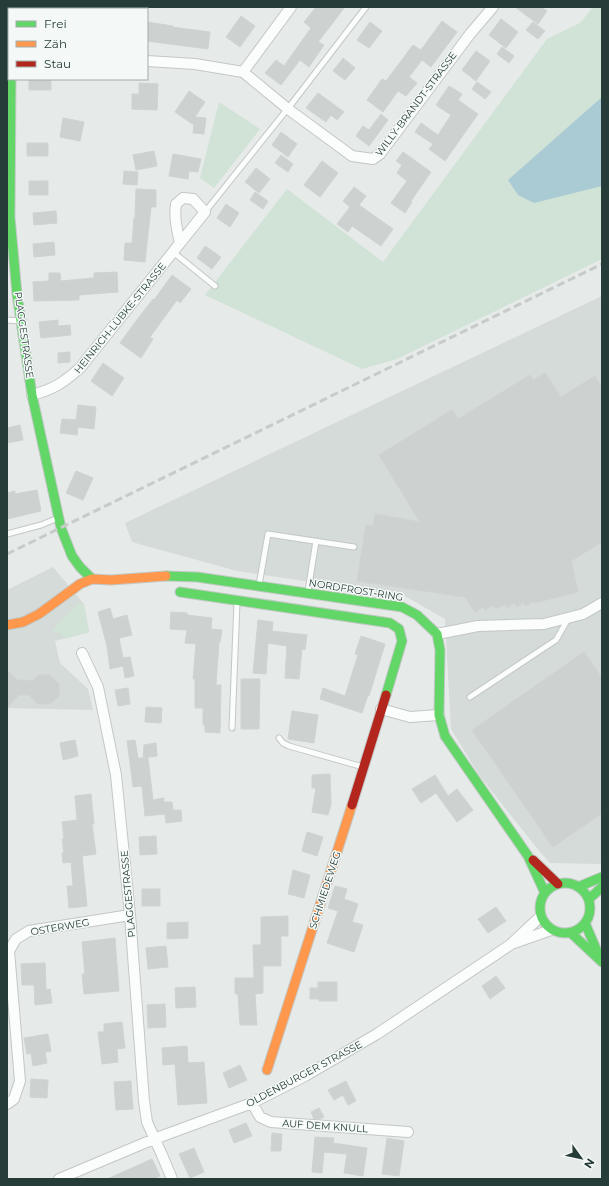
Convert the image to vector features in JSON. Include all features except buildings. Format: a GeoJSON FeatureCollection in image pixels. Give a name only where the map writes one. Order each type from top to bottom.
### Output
{"type":"FeatureCollection","features":[{"type":"Feature","properties":{"kind":"street"},"geometry":{"type":"LineString","coordinates":[[243,72],[291,7]]}},
{"type":"Feature","properties":{"kind":"street","name":"WILLY-BRANDT-STRASSE"},"geometry":{"type":"LineString","coordinates":[[288,109],[352,156],[373,159],[380,154],[389,143],[461,45],[493,7]]}},
{"type":"Feature","properties":{"kind":"street"},"geometry":{"type":"LineString","coordinates":[[148,61],[195,64],[243,72],[288,109]]}},
{"type":"Feature","properties":{"kind":"street","name":"PLAGGESTRASSE"},"geometry":{"type":"LineString","coordinates":[[11,80],[9,131],[10,217],[21,321],[32,395],[59,518],[67,547],[80,569],[92,579]]}},
{"type":"Feature","properties":{"kind":"street"},"geometry":{"type":"LineString","coordinates":[[180,243],[176,226],[176,204],[184,198],[193,198],[205,212]]}},
{"type":"Feature","properties":{"kind":"street","name":"HEINRICH-LÜBKE-STRASSE"},"geometry":{"type":"LineString","coordinates":[[32,395],[55,388],[80,368],[205,212]]}},
{"type":"Feature","properties":{"kind":"street","name":"NORDFROST-RING"},"geometry":{"type":"LineString","coordinates":[[92,579],[111,580],[171,576],[197,577],[402,607],[417,615],[437,634]]}},
{"type":"Feature","properties":{"kind":"street"},"geometry":{"type":"LineString","coordinates":[[7,625],[24,622],[39,614],[80,584],[92,579]]}},
{"type":"Feature","properties":{"kind":"street","name":"SCHMIEDEWEG"},"geometry":{"type":"LineString","coordinates":[[180,592],[390,623],[399,629],[402,641],[364,768],[267,1070]]}},
{"type":"Feature","properties":{"kind":"street"},"geometry":{"type":"LineString","coordinates":[[544,893],[528,856],[445,736],[439,715],[440,650],[437,634],[478,626],[544,624],[583,614],[602,603]]}},
{"type":"Feature","properties":{"kind":"street","name":"PLAGGESTRASSE"},"geometry":{"type":"LineString","coordinates":[[82,653],[98,687],[116,774],[130,915],[144,1101],[147,1122],[172,1179]]}},
{"type":"Feature","properties":{"kind":"street"},"geometry":{"type":"LineString","coordinates":[[381,709],[410,717],[439,715]]}},
{"type":"Feature","properties":{"kind":"street"},"geometry":{"type":"LineString","coordinates":[[528,856],[558,884]]}},
{"type":"Feature","properties":{"kind":"street"},"geometry":{"type":"LineString","coordinates":[[578,887],[602,877]]}},
{"type":"Feature","properties":{"kind":"street"},"geometry":{"type":"LineString","coordinates":[[565,883],[578,887],[584,892],[589,900],[589,916],[585,924],[579,930],[571,933],[564,934],[551,930],[543,921],[541,916],[540,904],[544,893],[558,884],[565,883]]}},
{"type":"Feature","properties":{"kind":"street"},"geometry":{"type":"LineString","coordinates":[[589,900],[602,887]]}},
{"type":"Feature","properties":{"kind":"street","name":"OSTERWEG"},"geometry":{"type":"LineString","coordinates":[[7,1104],[14,1099],[20,1081],[10,987],[9,951],[16,939],[29,931],[130,915]]}},
{"type":"Feature","properties":{"kind":"street","name":"OLDENBURGER STRASSE"},"geometry":{"type":"LineString","coordinates":[[59,1179],[154,1139],[252,1103],[305,1076],[377,1034],[510,945],[541,916]]}},
{"type":"Feature","properties":{"kind":"street"},"geometry":{"type":"LineString","coordinates":[[585,924],[602,962]]}},
{"type":"Feature","properties":{"kind":"street","name":"OLDENBURGER STRASSE"},"geometry":{"type":"LineString","coordinates":[[510,945],[551,930]]}},
{"type":"Feature","properties":{"kind":"street"},"geometry":{"type":"LineString","coordinates":[[571,933],[602,962]]}},
{"type":"Feature","properties":{"kind":"street","name":"AUF DEM KNULL"},"geometry":{"type":"LineString","coordinates":[[252,1103],[260,1117],[271,1122],[408,1132]]}},
{"type":"Feature","properties":{"kind":"lane","name":"HEINRICH-LÜBKE-STRASSE"},"geometry":{"type":"LineString","coordinates":[[205,212],[288,109],[366,7]]}},
{"type":"Feature","properties":{"kind":"lane"},"geometry":{"type":"LineString","coordinates":[[173,252],[216,286]]}},
{"type":"Feature","properties":{"kind":"lane"},"geometry":{"type":"LineString","coordinates":[[7,320],[21,321]]}},
{"type":"Feature","properties":{"kind":"lane"},"geometry":{"type":"LineString","coordinates":[[7,534],[41,525],[59,518]]}},
{"type":"Feature","properties":{"kind":"lane"},"geometry":{"type":"LineString","coordinates":[[259,586],[268,534],[354,547]]}},
{"type":"Feature","properties":{"kind":"lane"},"geometry":{"type":"LineString","coordinates":[[308,593],[316,541]]}},
{"type":"Feature","properties":{"kind":"lane"},"geometry":{"type":"LineString","coordinates":[[232,728],[237,601]]}},
{"type":"Feature","properties":{"kind":"lane"},"geometry":{"type":"LineString","coordinates":[[470,697],[556,640],[568,618]]}},
{"type":"Feature","properties":{"kind":"lane"},"geometry":{"type":"LineString","coordinates":[[279,738],[283,743],[289,746],[364,768]]}},
{"type":"Feature","properties":{"kind":"shaded area"},"geometry":{"type":"Polygon","coordinates":[[[602,296],[602,864],[550,863],[479,775],[451,729],[445,619],[405,596],[237,571],[132,542],[125,523],[602,296]]]}},
{"type":"Feature","properties":{"kind":"shaded area"},"geometry":{"type":"Polygon","coordinates":[[[53,567],[84,604],[89,632],[55,641],[60,663],[88,689],[93,710],[7,708],[7,590],[53,567]]]}},
{"type":"Feature","properties":{"kind":"green space"},"geometry":{"type":"Polygon","coordinates":[[[593,7],[602,7],[602,259],[397,359],[362,369],[205,295],[287,189],[383,262],[547,39],[580,23],[593,7]]]}},
{"type":"Feature","properties":{"kind":"green space"},"geometry":{"type":"Polygon","coordinates":[[[219,102],[260,129],[214,188],[200,178],[219,102]]]}},
{"type":"Feature","properties":{"kind":"green space"},"geometry":{"type":"Polygon","coordinates":[[[79,603],[84,604],[89,632],[65,639],[64,636],[57,632],[54,633],[53,631],[58,623],[79,603]]]}},
{"type":"Feature","properties":{"kind":"water"},"geometry":{"type":"Polygon","coordinates":[[[602,97],[602,186],[534,203],[518,195],[508,180],[602,97]]]}},
{"type":"Feature","properties":{"kind":"railway"},"geometry":{"type":"LineString","coordinates":[[7,554],[602,264]]}},
{"type":"Feature","properties":{"kind":"traffic: fast"},"geometry":{"type":"LineString","coordinates":[[11,80],[10,217],[17,294],[32,395],[61,528],[72,556],[92,579]]}},
{"type":"Feature","properties":{"kind":"traffic: fast"},"geometry":{"type":"LineString","coordinates":[[166,576],[197,577],[402,607],[417,615],[437,634],[440,650],[439,715],[445,736],[528,856],[545,893]]}},
{"type":"Feature","properties":{"kind":"traffic: fast"},"geometry":{"type":"LineString","coordinates":[[180,592],[390,623],[399,629],[402,641],[386,695]]}},
{"type":"Feature","properties":{"kind":"traffic: fast"},"geometry":{"type":"LineString","coordinates":[[578,887],[602,877]]}},
{"type":"Feature","properties":{"kind":"traffic: fast"},"geometry":{"type":"LineString","coordinates":[[560,883],[570,883],[583,890],[590,903],[590,908],[590,913],[583,926],[570,933],[560,933],[551,929],[544,922],[540,913],[540,903],[544,894],[551,887],[560,883]]}},
{"type":"Feature","properties":{"kind":"traffic: fast"},"geometry":{"type":"LineString","coordinates":[[589,899],[602,887]]}},
{"type":"Feature","properties":{"kind":"traffic: fast"},"geometry":{"type":"LineString","coordinates":[[585,923],[599,956]]}},
{"type":"Feature","properties":{"kind":"traffic: fast"},"geometry":{"type":"LineString","coordinates":[[571,933],[602,962]]}},
{"type":"Feature","properties":{"kind":"traffic: slow"},"geometry":{"type":"LineString","coordinates":[[7,625],[23,622],[39,614],[80,584],[92,579],[111,580],[166,576]]}},
{"type":"Feature","properties":{"kind":"traffic: slow"},"geometry":{"type":"LineString","coordinates":[[267,1070],[352,805]]}},
{"type":"Feature","properties":{"kind":"traffic: jam"},"geometry":{"type":"LineString","coordinates":[[352,805],[386,695]]}},
{"type":"Feature","properties":{"kind":"traffic: jam"},"geometry":{"type":"LineString","coordinates":[[533,860],[558,884]]}}]}
